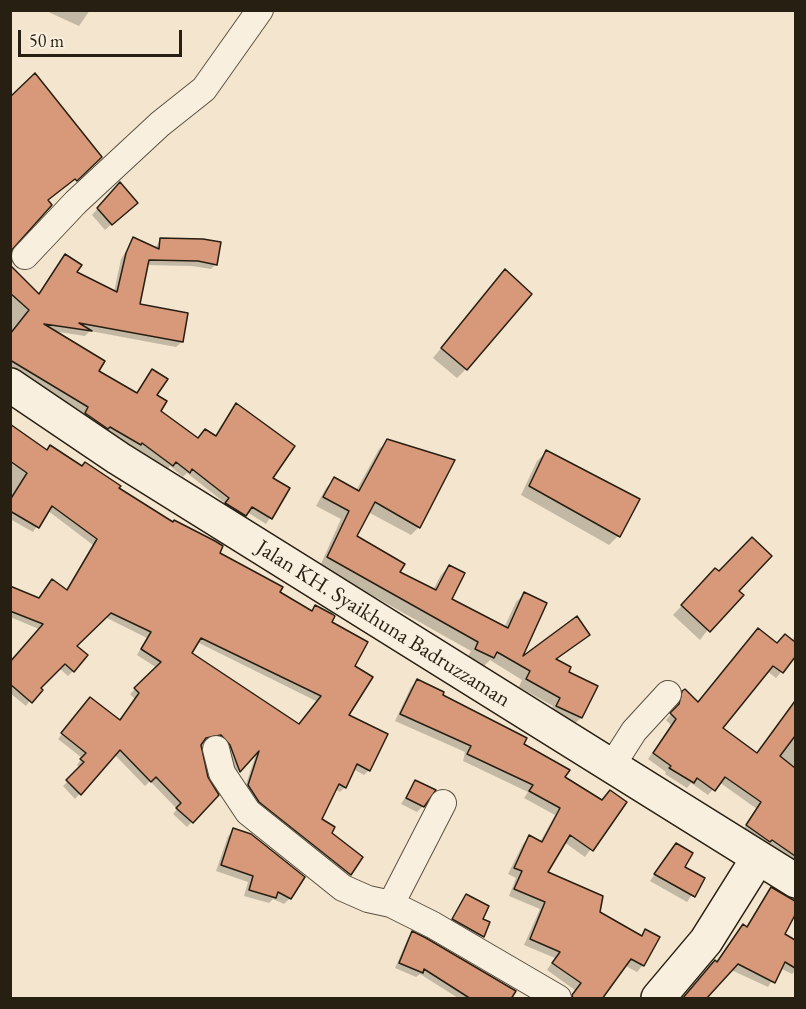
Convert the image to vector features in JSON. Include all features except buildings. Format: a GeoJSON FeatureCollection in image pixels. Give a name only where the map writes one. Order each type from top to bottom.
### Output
{"type":"FeatureCollection","features":[{"type":"Feature","properties":{"kind":"main road","name":"Jalan KH. Syaikhuna Badruzzaman"},"geometry":{"type":"LineString","coordinates":[[10,386],[118,458],[795,881]]}},
{"type":"Feature","properties":{"kind":"main road"},"geometry":{"type":"LineString","coordinates":[[658,999],[706,941],[758,858]]}},
{"type":"Feature","properties":{"kind":"street"},"geometry":{"type":"LineString","coordinates":[[25,256],[76,201],[160,124],[204,89],[260,10]]}},
{"type":"Feature","properties":{"kind":"street"},"geometry":{"type":"LineString","coordinates":[[611,767],[634,731],[668,694]]}},
{"type":"Feature","properties":{"kind":"street"},"geometry":{"type":"LineString","coordinates":[[216,749],[228,784],[258,822],[349,892],[391,904],[451,934],[558,999]]}},
{"type":"Feature","properties":{"kind":"street"},"geometry":{"type":"LineString","coordinates":[[391,904],[443,803]]}}]}
